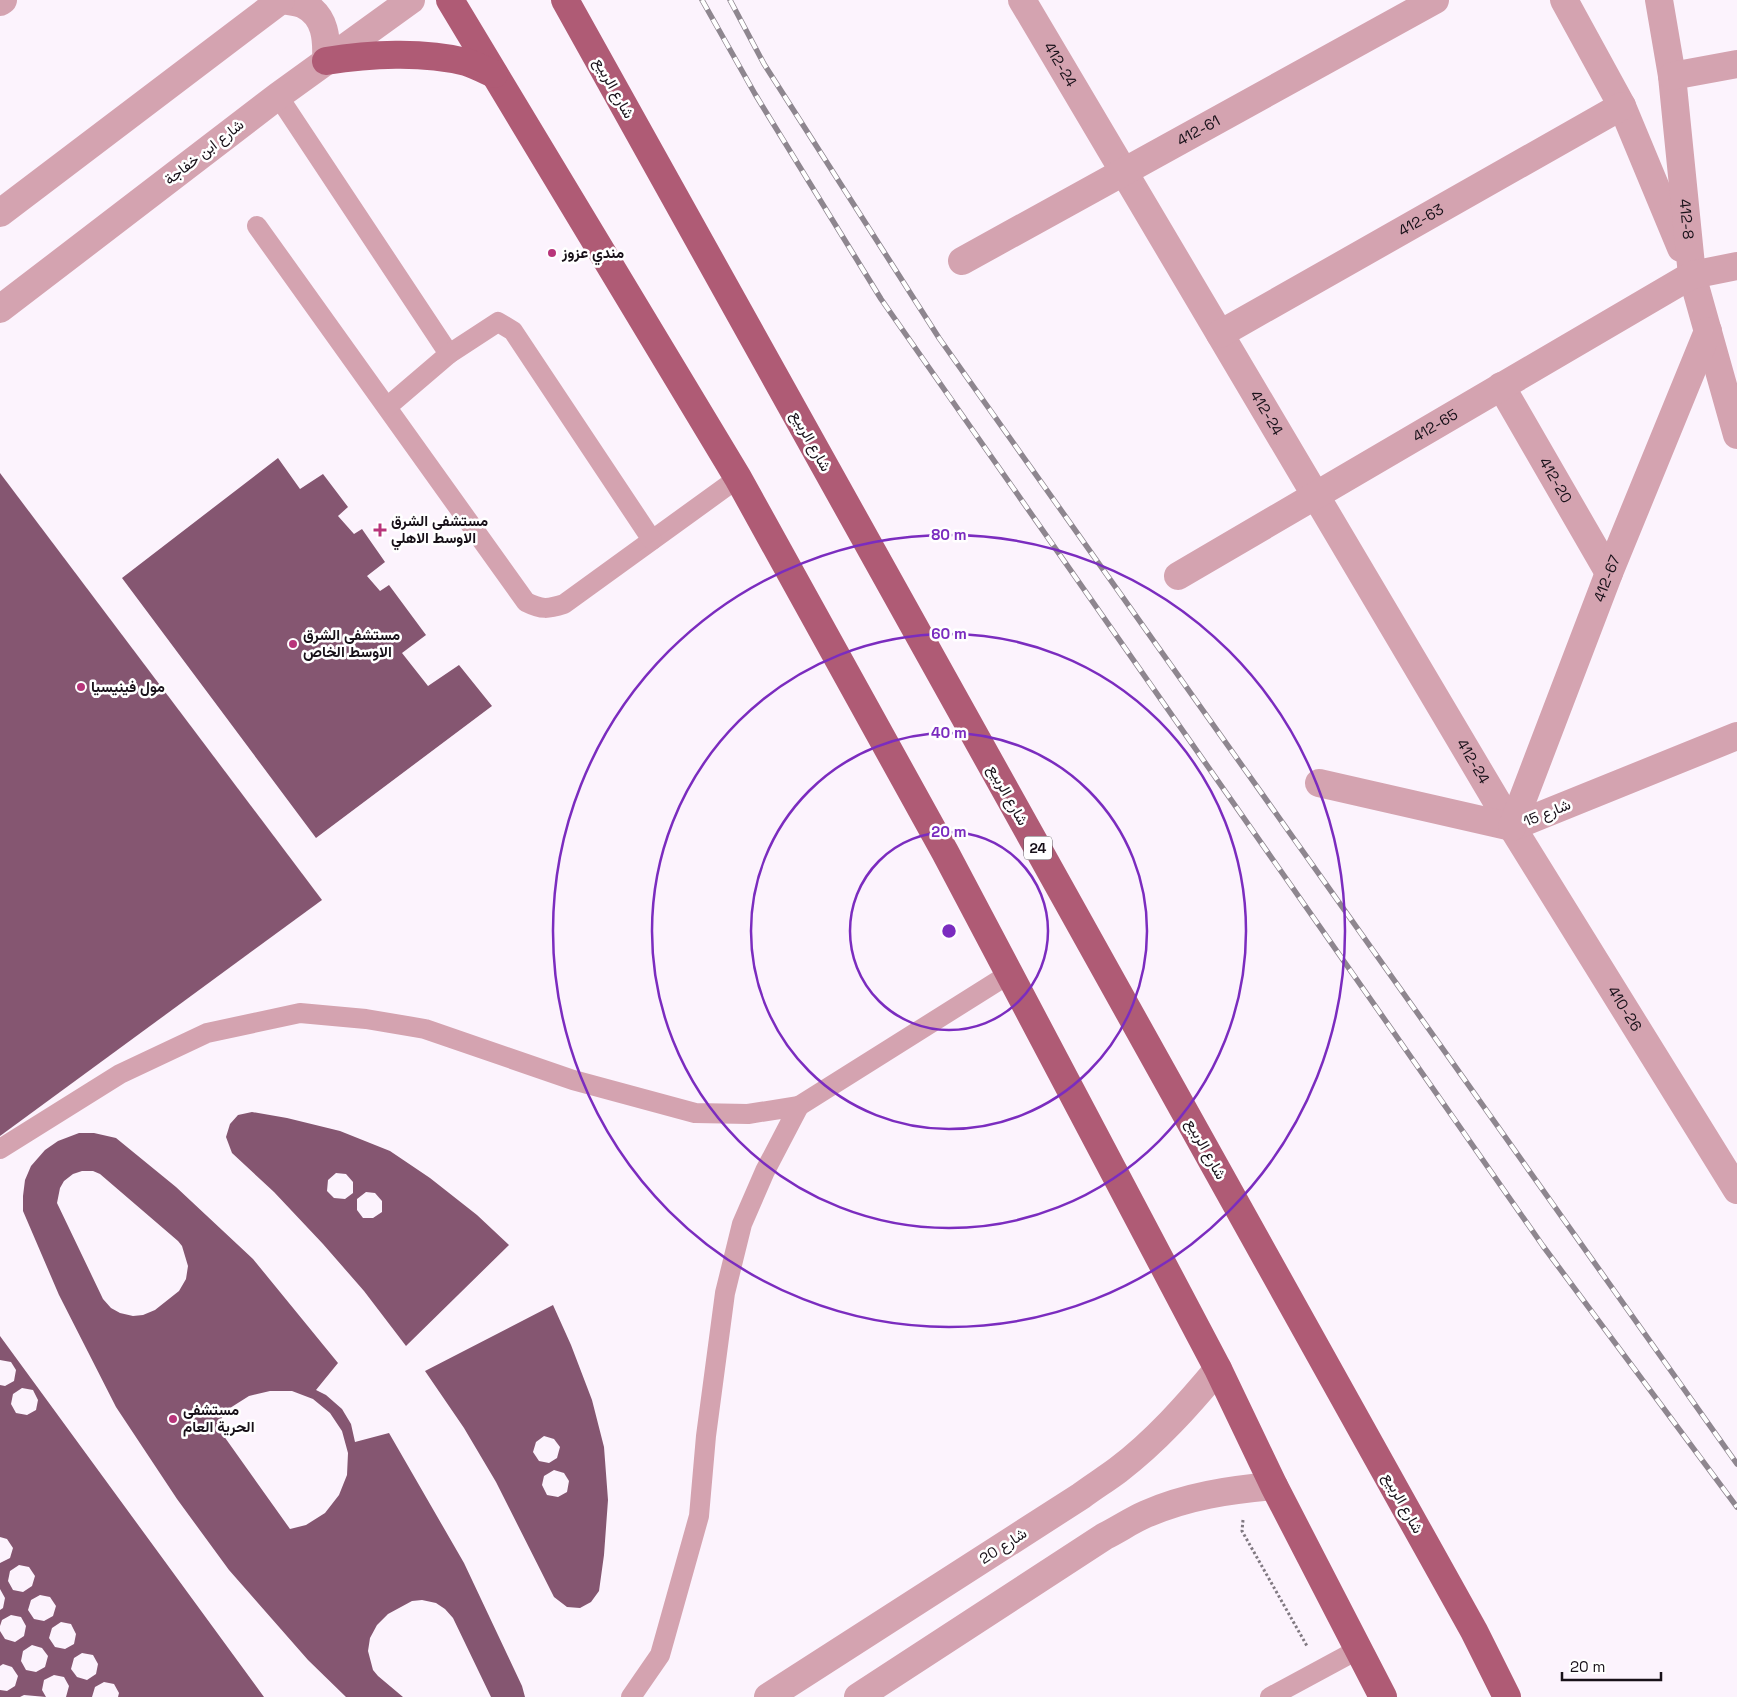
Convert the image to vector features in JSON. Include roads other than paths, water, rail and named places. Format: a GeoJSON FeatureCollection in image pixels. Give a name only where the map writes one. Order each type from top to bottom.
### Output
{"type":"FeatureCollection","features":[{"type":"Feature","properties":{"kind":"main road"},"geometry":{"type":"LineString","coordinates":[[450,0],[738,478],[945,852],[1218,1369],[1274,1486],[1383,1697]]}},
{"type":"Feature","properties":{"kind":"main road","name":"شارع الربيع"},"geometry":{"type":"LineString","coordinates":[[565,0],[1464,1613],[1507,1697]]}},
{"type":"Feature","properties":{"kind":"main road"},"geometry":{"type":"LineString","coordinates":[[326,61],[349,57],[375,56],[435,57],[467,62],[494,74]]}},
{"type":"Feature","properties":{"kind":"street"},"geometry":{"type":"LineString","coordinates":[[0,213],[283,0],[304,5],[317,16],[325,30],[326,61]]}},
{"type":"Feature","properties":{"kind":"street","name":"شارع ابن خفاجة"},"geometry":{"type":"LineString","coordinates":[[0,309],[278,96],[410,0]]}},
{"type":"Feature","properties":{"kind":"street","name":"412-24"},"geometry":{"type":"LineString","coordinates":[[1022,0],[1512,827]]}},
{"type":"Feature","properties":{"kind":"street","name":"412-61"},"geometry":{"type":"LineString","coordinates":[[962,261],[1435,0]]}},
{"type":"Feature","properties":{"kind":"street"},"geometry":{"type":"LineString","coordinates":[[1564,0],[1622,106],[1692,275]]}},
{"type":"Feature","properties":{"kind":"street","name":"412-8"},"geometry":{"type":"LineString","coordinates":[[1659,0],[1672,76],[1692,275],[1737,435]]}},
{"type":"Feature","properties":{"kind":"street"},"geometry":{"type":"LineString","coordinates":[[1672,76],[1737,64]]}},
{"type":"Feature","properties":{"kind":"street","name":"412-63"},"geometry":{"type":"LineString","coordinates":[[1220,334],[1622,106]]}},
{"type":"Feature","properties":{"kind":"street","name":"412-65"},"geometry":{"type":"LineString","coordinates":[[1178,576],[1692,275],[1737,266]]}},
{"type":"Feature","properties":{"kind":"street","name":"412-67"},"geometry":{"type":"LineString","coordinates":[[1512,827],[1609,573],[1708,331]]}},
{"type":"Feature","properties":{"kind":"street","name":"412-20"},"geometry":{"type":"LineString","coordinates":[[1501,386],[1609,573]]}},
{"type":"Feature","properties":{"kind":"street","name":"شارع 15"},"geometry":{"type":"LineString","coordinates":[[1319,783],[1512,827],[1736,738]]}},
{"type":"Feature","properties":{"kind":"street","name":"410-26"},"geometry":{"type":"LineString","coordinates":[[1512,827],[1737,1190]]}},
{"type":"Feature","properties":{"kind":"street","name":"شارع 20"},"geometry":{"type":"LineString","coordinates":[[768,1697],[1081,1496],[1119,1469],[1188,1405],[1218,1369]]}},
{"type":"Feature","properties":{"kind":"street"},"geometry":{"type":"LineString","coordinates":[[858,1697],[1097,1542],[1144,1514],[1186,1499],[1230,1490],[1274,1486]]}},
{"type":"Feature","properties":{"kind":"lane"},"geometry":{"type":"LineString","coordinates":[[278,96],[449,354]]}},
{"type":"Feature","properties":{"kind":"lane"},"geometry":{"type":"LineString","coordinates":[[257,226],[526,602],[538,608],[552,608],[564,604],[738,478]]}},
{"type":"Feature","properties":{"kind":"lane"},"geometry":{"type":"LineString","coordinates":[[386,407],[449,354],[498,322],[513,331],[652,540]]}},
{"type":"Feature","properties":{"kind":"lane"},"geometry":{"type":"LineString","coordinates":[[0,1149],[120,1074],[207,1033],[300,1013],[366,1018],[425,1030],[573,1080],[695,1113],[748,1114],[799,1106],[1010,974]]}},
{"type":"Feature","properties":{"kind":"lane"},"geometry":{"type":"LineString","coordinates":[[631,1697],[660,1656],[699,1516],[706,1436],[724,1293],[742,1224],[765,1171],[799,1106]]}},
{"type":"Feature","properties":{"kind":"lane"},"geometry":{"type":"LineString","coordinates":[[1270,1697],[1358,1649]]}},
{"type":"Feature","properties":{"kind":"railway"},"geometry":{"type":"LineString","coordinates":[[702,0],[755,94],[881,299],[1543,1246],[1737,1507]]}},
{"type":"Feature","properties":{"kind":"railway"},"geometry":{"type":"LineString","coordinates":[[730,0],[764,64],[939,338],[1737,1464]]}},
{"type":"Feature","properties":{"kind":"place","name":"مندي عزوز"},"geometry":{"type":"Point","coordinates":[552,253]}},
{"type":"Feature","properties":{"kind":"place","name":"مستشفى الشرق الاوسط الاهلي"},"geometry":{"type":"Point","coordinates":[380,530]}},
{"type":"Feature","properties":{"kind":"place","name":"مستشفى الشرق الاوسط الخاص"},"geometry":{"type":"Point","coordinates":[293,644]}},
{"type":"Feature","properties":{"kind":"place","name":"مول فينيسيا"},"geometry":{"type":"Point","coordinates":[81,687]}},
{"type":"Feature","properties":{"kind":"place","name":"مستشفى الحرية العام"},"geometry":{"type":"Point","coordinates":[173,1419]}}]}
